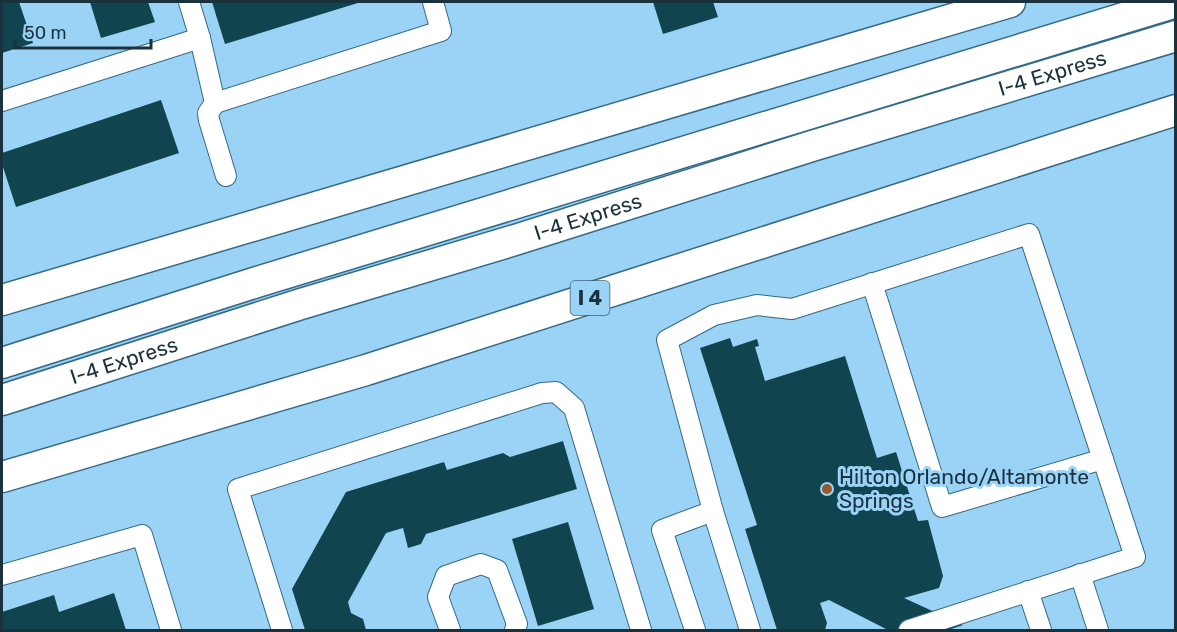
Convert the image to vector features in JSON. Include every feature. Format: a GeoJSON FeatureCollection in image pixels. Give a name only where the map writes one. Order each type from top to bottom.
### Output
{"type":"FeatureCollection","features":[{"type":"Feature","properties":{"kind":"highway"},"geometry":{"type":"LineString","coordinates":[[2,300],[1010,2]]}},
{"type":"Feature","properties":{"kind":"highway","name":"I-4 Express"},"geometry":{"type":"LineString","coordinates":[[2,363],[257,282],[1176,2]]}},
{"type":"Feature","properties":{"kind":"highway","name":"I-4 Express"},"geometry":{"type":"LineString","coordinates":[[2,400],[301,304],[1176,36]]}},
{"type":"Feature","properties":{"kind":"highway","name":"I 4"},"geometry":{"type":"LineString","coordinates":[[2,477],[366,370],[1176,110]]}},
{"type":"Feature","properties":{"kind":"street"},"geometry":{"type":"LineString","coordinates":[[189,2],[215,103]]}},
{"type":"Feature","properties":{"kind":"street"},"geometry":{"type":"LineString","coordinates":[[226,176],[209,120],[208,113],[215,103],[441,30],[432,2]]}},
{"type":"Feature","properties":{"kind":"street"},"geometry":{"type":"LineString","coordinates":[[2,101],[200,38]]}},
{"type":"Feature","properties":{"kind":"street"},"geometry":{"type":"LineString","coordinates":[[750,630],[713,511],[667,340],[714,315],[757,305],[792,309],[1029,234],[1135,557],[909,630]]}},
{"type":"Feature","properties":{"kind":"street"},"geometry":{"type":"LineString","coordinates":[[873,283],[942,507],[1103,459]]}},
{"type":"Feature","properties":{"kind":"street"},"geometry":{"type":"LineString","coordinates":[[282,630],[238,489],[542,393],[556,392],[574,408],[640,630]]}},
{"type":"Feature","properties":{"kind":"street"},"geometry":{"type":"LineString","coordinates":[[695,630],[662,530],[713,511]]}},
{"type":"Feature","properties":{"kind":"street"},"geometry":{"type":"LineString","coordinates":[[2,575],[142,534],[171,630]]}},
{"type":"Feature","properties":{"kind":"street"},"geometry":{"type":"LineString","coordinates":[[450,630],[438,597],[446,576],[481,564],[497,570],[517,624],[515,630]]}},
{"type":"Feature","properties":{"kind":"street"},"geometry":{"type":"LineString","coordinates":[[1080,574],[1098,630]]}},
{"type":"Feature","properties":{"kind":"street"},"geometry":{"type":"LineString","coordinates":[[1029,591],[1041,630]]}},
{"type":"Feature","properties":{"kind":"building"},"geometry":{"type":"Polygon","coordinates":[[[2,2],[19,2],[33,43],[2,53],[2,2]]]}},
{"type":"Feature","properties":{"kind":"building"},"geometry":{"type":"Polygon","coordinates":[[[90,2],[148,2],[155,22],[101,38],[90,2]]]}},
{"type":"Feature","properties":{"kind":"building"},"geometry":{"type":"Polygon","coordinates":[[[212,2],[361,2],[225,44],[212,2]]]}},
{"type":"Feature","properties":{"kind":"building"},"geometry":{"type":"Polygon","coordinates":[[[653,2],[713,2],[718,17],[663,34],[653,2]]]}},
{"type":"Feature","properties":{"kind":"building"},"geometry":{"type":"Polygon","coordinates":[[[161,100],[179,153],[16,207],[2,164],[2,153],[161,100]]]}},
{"type":"Feature","properties":{"kind":"building","name":"Hilton Orlando/Altamonte Springs"},"geometry":{"type":"Polygon","coordinates":[[[730,338],[733,347],[757,339],[759,346],[755,347],[765,381],[845,356],[877,458],[896,452],[918,521],[928,520],[943,576],[939,588],[904,598],[963,625],[948,630],[888,630],[829,600],[820,603],[827,623],[825,630],[777,630],[745,529],[757,525],[700,348],[730,338]]]}},
{"type":"Feature","properties":{"kind":"building"},"geometry":{"type":"Polygon","coordinates":[[[563,441],[577,489],[426,534],[421,544],[408,548],[403,528],[386,533],[348,602],[351,613],[363,619],[366,630],[305,630],[292,589],[346,492],[444,462],[447,470],[503,453],[510,457],[563,441]]]}},
{"type":"Feature","properties":{"kind":"building"},"geometry":{"type":"Polygon","coordinates":[[[568,522],[594,609],[538,626],[512,539],[568,522]]]}},
{"type":"Feature","properties":{"kind":"building"},"geometry":{"type":"Polygon","coordinates":[[[114,593],[126,630],[2,630],[2,612],[54,595],[59,612],[114,593]]]}},
{"type":"Feature","properties":{"kind":"place","name":"Hilton Orlando/Altamonte Springs"},"geometry":{"type":"Point","coordinates":[827,489]}}]}
